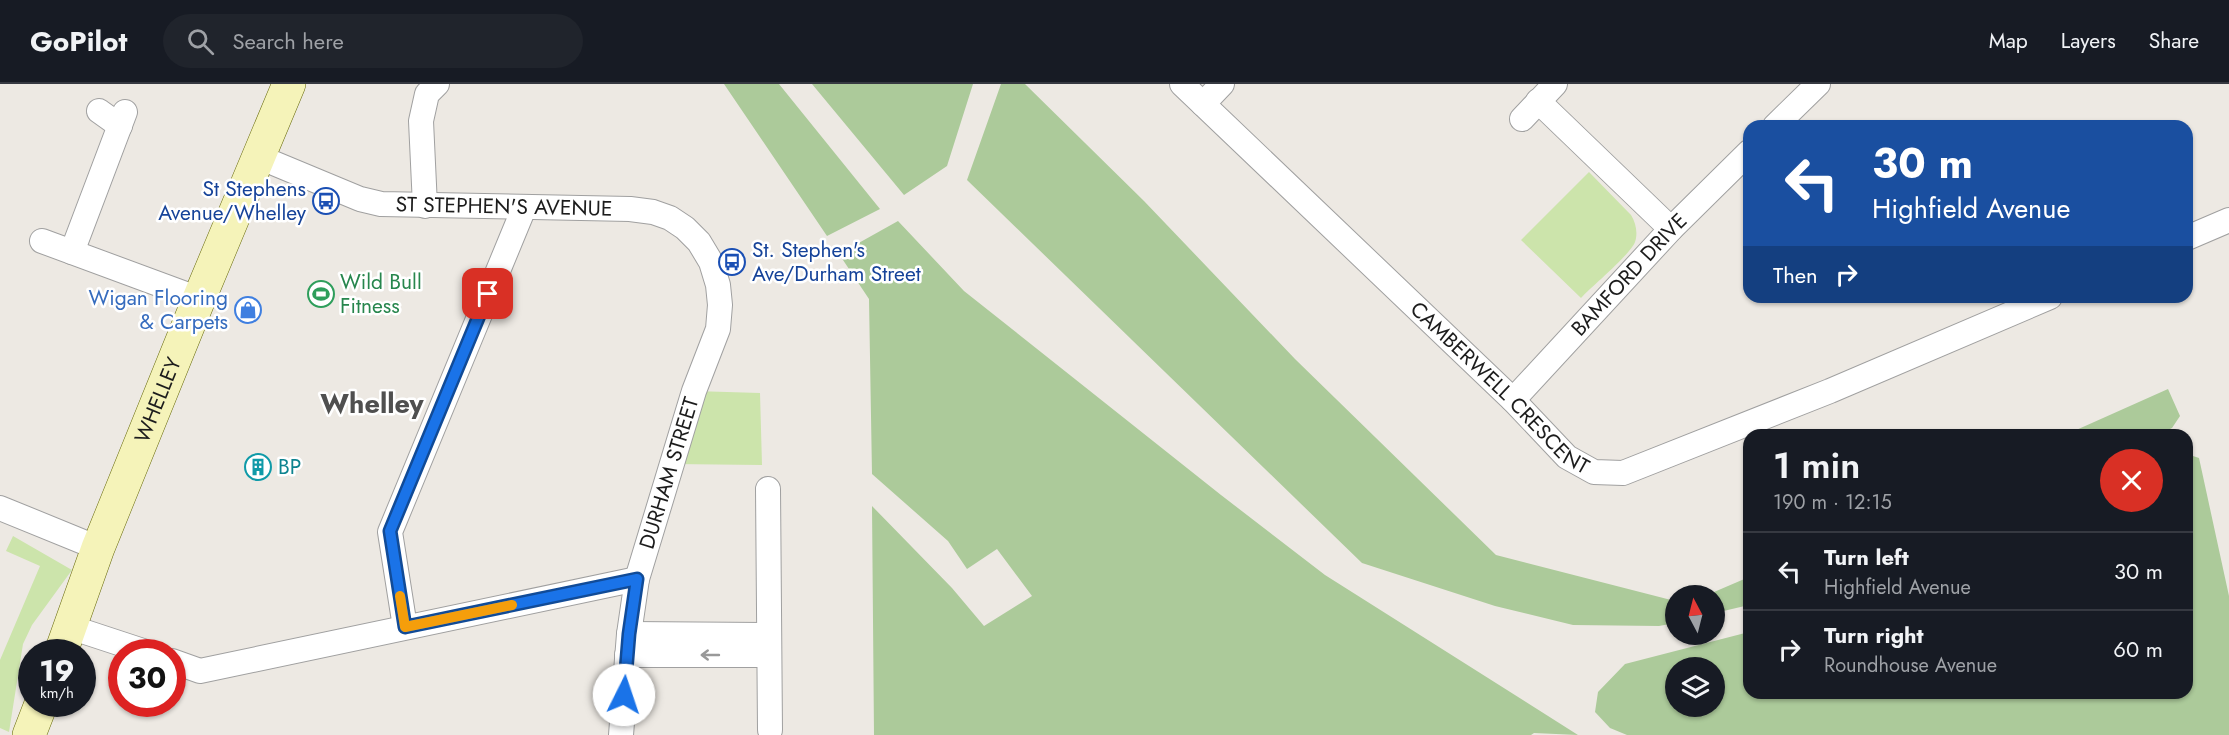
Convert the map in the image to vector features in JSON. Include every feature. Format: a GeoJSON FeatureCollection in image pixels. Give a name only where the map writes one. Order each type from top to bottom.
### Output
{"type":"FeatureCollection","features":[{"type":"Feature","properties":{"kind":"main road","name":"WHELLEY"},"geometry":{"type":"LineString","coordinates":[[66,639],[98,548],[289,84]]}},
{"type":"Feature","properties":{"kind":"main road"},"geometry":{"type":"LineString","coordinates":[[29,735],[36,717]]}},
{"type":"Feature","properties":{"kind":"street"},"geometry":{"type":"LineString","coordinates":[[425,206],[421,121],[427,94],[437,84]]}},
{"type":"Feature","properties":{"kind":"street","name":"CAMBERWELL CRESCENT"},"geometry":{"type":"LineString","coordinates":[[1182,84],[1513,400],[1567,457],[1594,472],[1623,473],[1830,391],[2036,303]]}},
{"type":"Feature","properties":{"kind":"street"},"geometry":{"type":"LineString","coordinates":[[1203,104],[1222,84]]}},
{"type":"Feature","properties":{"kind":"street"},"geometry":{"type":"LineString","coordinates":[[1781,120],[1818,84]]}},
{"type":"Feature","properties":{"kind":"street"},"geometry":{"type":"LineString","coordinates":[[1521,119],[1546,93],[1671,228]]}},
{"type":"Feature","properties":{"kind":"street"},"geometry":{"type":"LineString","coordinates":[[72,252],[123,119],[99,111]]}},
{"type":"Feature","properties":{"kind":"street","name":"ST STEPHEN'S AVENUE"},"geometry":{"type":"LineString","coordinates":[[259,157],[360,199],[381,204],[630,209],[653,212],[670,218],[685,228],[699,242],[711,262],[718,285]]}},
{"type":"Feature","properties":{"kind":"street","name":"BAMFORD DRIVE"},"geometry":{"type":"LineString","coordinates":[[1513,400],[1671,228],[1743,158]]}},
{"type":"Feature","properties":{"kind":"street"},"geometry":{"type":"LineString","coordinates":[[405,627],[390,531],[524,208]]}},
{"type":"Feature","properties":{"kind":"street"},"geometry":{"type":"LineString","coordinates":[[2193,235],[2229,220]]}},
{"type":"Feature","properties":{"kind":"street"},"geometry":{"type":"LineString","coordinates":[[42,241],[199,298]]}},
{"type":"Feature","properties":{"kind":"street","name":"DURHAM STREET"},"geometry":{"type":"LineString","coordinates":[[621,735],[628,645],[637,579],[694,391],[718,329],[718,285]]}},
{"type":"Feature","properties":{"kind":"street"},"geometry":{"type":"LineString","coordinates":[[768,489],[770,730]]}},
{"type":"Feature","properties":{"kind":"street"},"geometry":{"type":"LineString","coordinates":[[0,508],[98,548]]}},
{"type":"Feature","properties":{"kind":"street"},"geometry":{"type":"LineString","coordinates":[[186,666],[200,671],[637,579]]}},
{"type":"Feature","properties":{"kind":"street"},"geometry":{"type":"LineString","coordinates":[[628,645],[768,645]]}},
{"type":"Feature","properties":{"kind":"green space"},"geometry":{"type":"Polygon","coordinates":[[[724,84],[779,84],[880,209],[827,236],[724,84]]]}},
{"type":"Feature","properties":{"kind":"green space"},"geometry":{"type":"Polygon","coordinates":[[[812,84],[973,84],[947,166],[904,195],[812,84]]]}},
{"type":"Feature","properties":{"kind":"green space"},"geometry":{"type":"Polygon","coordinates":[[[1001,84],[1025,84],[1144,201],[1295,359],[1496,555],[1665,598],[1665,625],[1573,625],[1495,606],[1362,563],[967,180],[1001,84]]]}},
{"type":"Feature","properties":{"kind":"green space"},"geometry":{"type":"Polygon","coordinates":[[[1589,172],[1631,215],[1636,235],[1632,248],[1626,255],[1581,298],[1521,240],[1589,172]]]}},
{"type":"Feature","properties":{"kind":"green space"},"geometry":{"type":"Polygon","coordinates":[[[898,221],[964,291],[1325,575],[1578,735],[1534,733],[1531,735],[874,735],[872,506],[952,588],[984,626],[1032,596],[997,549],[967,569],[948,541],[872,474],[869,299],[839,254],[898,221]]]}},
{"type":"Feature","properties":{"kind":"green space"},"geometry":{"type":"Polygon","coordinates":[[[2168,389],[2180,416],[2170,429],[2078,429],[2168,389]]]}},
{"type":"Feature","properties":{"kind":"green space"},"geometry":{"type":"Polygon","coordinates":[[[694,391],[760,393],[762,465],[672,464],[694,391]]]}},
{"type":"Feature","properties":{"kind":"green space"},"geometry":{"type":"Polygon","coordinates":[[[2193,456],[2199,458],[2229,596],[2229,735],[1627,735],[1610,728],[1595,712],[1598,692],[1625,664],[1699,645],[1725,645],[1725,638],[1743,634],[1743,699],[2193,699],[2193,456]]]}},
{"type":"Feature","properties":{"kind":"green space"},"geometry":{"type":"Polygon","coordinates":[[[13,536],[72,570],[32,625],[25,639],[18,639],[18,675],[9,732],[0,728],[0,660],[40,566],[6,551],[13,536]]]}},
{"type":"Feature","properties":{"kind":"green space"},"geometry":{"type":"Polygon","coordinates":[[[1743,580],[1743,606],[1725,611],[1725,587],[1743,580]]]}},
{"type":"Feature","properties":{"kind":"slow traffic"},"geometry":{"type":"LineString","coordinates":[[400,596],[405,627],[512,605]]}},
{"type":"Feature","properties":{"kind":"place","name":"St Stephens Avenue/Whelley"},"geometry":{"type":"Point","coordinates":[326,201]}},
{"type":"Feature","properties":{"kind":"place","name":"St. Stephen's Ave/Durham Street"},"geometry":{"type":"Point","coordinates":[732,262]}},
{"type":"Feature","properties":{"kind":"place","name":"Wild Bull Fitness"},"geometry":{"type":"Point","coordinates":[321,294]}},
{"type":"Feature","properties":{"kind":"place","name":"Wigan Flooring & Carpets"},"geometry":{"type":"Point","coordinates":[248,310]}},
{"type":"Feature","properties":{"kind":"place","name":"BP"},"geometry":{"type":"Point","coordinates":[258,467]}},
{"type":"Feature","properties":{"kind":"district","name":"Whelley"},"geometry":{"type":"Point","coordinates":[372,403]}},
{"type":"Feature","properties":{"kind":"route"},"geometry":{"type":"LineString","coordinates":[[488,294],[390,531],[405,627],[637,579],[629,634],[624,695]]}}]}
